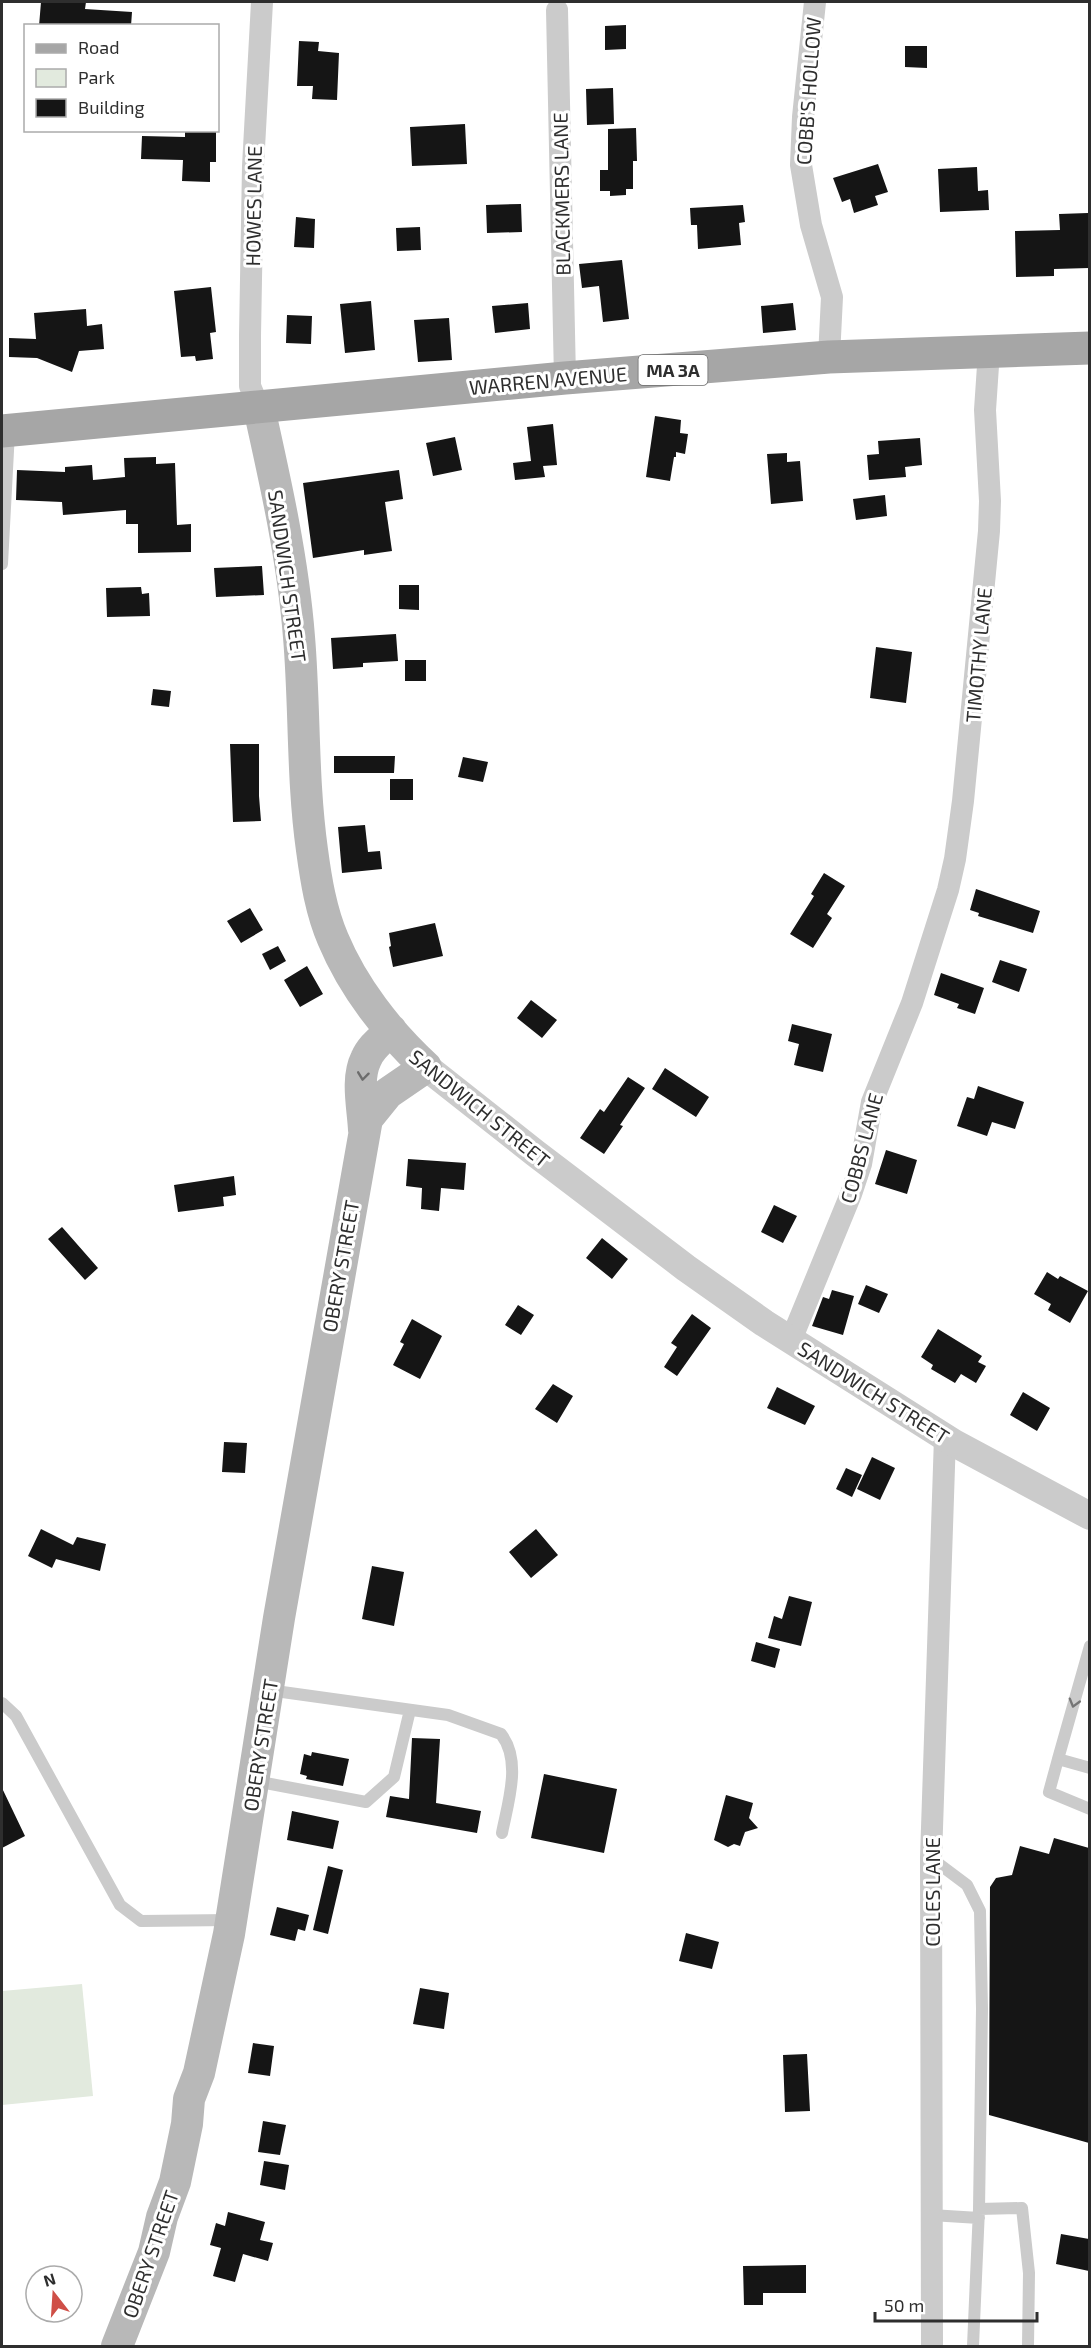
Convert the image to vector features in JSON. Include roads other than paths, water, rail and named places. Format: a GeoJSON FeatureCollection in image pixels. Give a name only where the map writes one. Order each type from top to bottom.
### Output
{"type":"FeatureCollection","features":[{"type":"Feature","properties":{"kind":"main road","name":"WARREN AVENUE"},"geometry":{"type":"LineString","coordinates":[[259,408],[565,378],[829,357],[1089,348]]}},
{"type":"Feature","properties":{"kind":"main road","name":"MA 3A"},"geometry":{"type":"LineString","coordinates":[[5,431],[259,408]]}},
{"type":"Feature","properties":{"kind":"main road","name":"SANDWICH STREET"},"geometry":{"type":"LineString","coordinates":[[259,408],[282,514],[295,596],[307,810],[320,899],[330,933],[364,994],[391,1030],[426,1067]]}},
{"type":"Feature","properties":{"kind":"main road","name":"OBERY STREET"},"geometry":{"type":"LineString","coordinates":[[364,1133],[361,1080],[365,1060],[391,1030]]}},
{"type":"Feature","properties":{"kind":"main road","name":"OBERY STREET"},"geometry":{"type":"LineString","coordinates":[[125,2340],[131,2308],[154,2252],[162,2217],[175,2182],[187,2124],[189,2099],[198,2073],[231,1920],[312,1426],[367,1119],[381,1099],[426,1067]]}},
{"type":"Feature","properties":{"kind":"street","name":"HOWES LANE"},"geometry":{"type":"LineString","coordinates":[[259,408],[250,386],[250,336],[253,166],[262,2]]}},
{"type":"Feature","properties":{"kind":"street","name":"COBB'S HOLLOW"},"geometry":{"type":"LineString","coordinates":[[815,2],[803,117],[801,165],[811,225],[832,297],[829,357]]}},
{"type":"Feature","properties":{"kind":"street","name":"BLACKMERS LANE"},"geometry":{"type":"LineString","coordinates":[[557,10],[565,378]]}},
{"type":"Feature","properties":{"kind":"street","name":"TIMOTHY LANE"},"geometry":{"type":"LineString","coordinates":[[928,955],[955,859],[976,684],[989,531],[990,501],[985,410],[989,351]]}},
{"type":"Feature","properties":{"kind":"street","name":"COBBS LANE"},"geometry":{"type":"LineString","coordinates":[[791,1340],[851,1194],[861,1164],[872,1102],[903,1029],[928,955]]}},
{"type":"Feature","properties":{"kind":"street","name":"SANDWICH STREET"},"geometry":{"type":"LineString","coordinates":[[426,1067],[474,1107],[686,1268],[791,1340],[945,1437],[1033,1488],[1089,1516]]}},
{"type":"Feature","properties":{"kind":"street","name":"COLES LANE"},"geometry":{"type":"LineString","coordinates":[[932,2346],[932,1858],[945,1437]]}},
{"type":"Feature","properties":{"kind":"lane"},"geometry":{"type":"LineString","coordinates":[[2,564],[5,431]]}},
{"type":"Feature","properties":{"kind":"lane"},"geometry":{"type":"LineString","coordinates":[[1089,1646],[1049,1792],[1089,1809]]}},
{"type":"Feature","properties":{"kind":"lane"},"geometry":{"type":"LineString","coordinates":[[268,1690],[448,1715],[482,1725],[501,1734],[507,1741],[512,1760],[502,1833]]}},
{"type":"Feature","properties":{"kind":"lane"},"geometry":{"type":"LineString","coordinates":[[2,1703],[16,1716],[120,1905],[141,1922],[231,1920]]}},
{"type":"Feature","properties":{"kind":"lane"},"geometry":{"type":"LineString","coordinates":[[254,1781],[366,1802],[393,1777],[410,1710]]}},
{"type":"Feature","properties":{"kind":"lane"},"geometry":{"type":"LineString","coordinates":[[1058,1759],[1089,1768]]}},
{"type":"Feature","properties":{"kind":"lane"},"geometry":{"type":"LineString","coordinates":[[932,1858],[967,1885],[980,1911],[982,2009],[979,2214],[973,2346]]}},
{"type":"Feature","properties":{"kind":"lane"},"geometry":{"type":"LineString","coordinates":[[931,2215],[979,2214],[1023,2208],[1029,2273],[1028,2346]]}}]}
